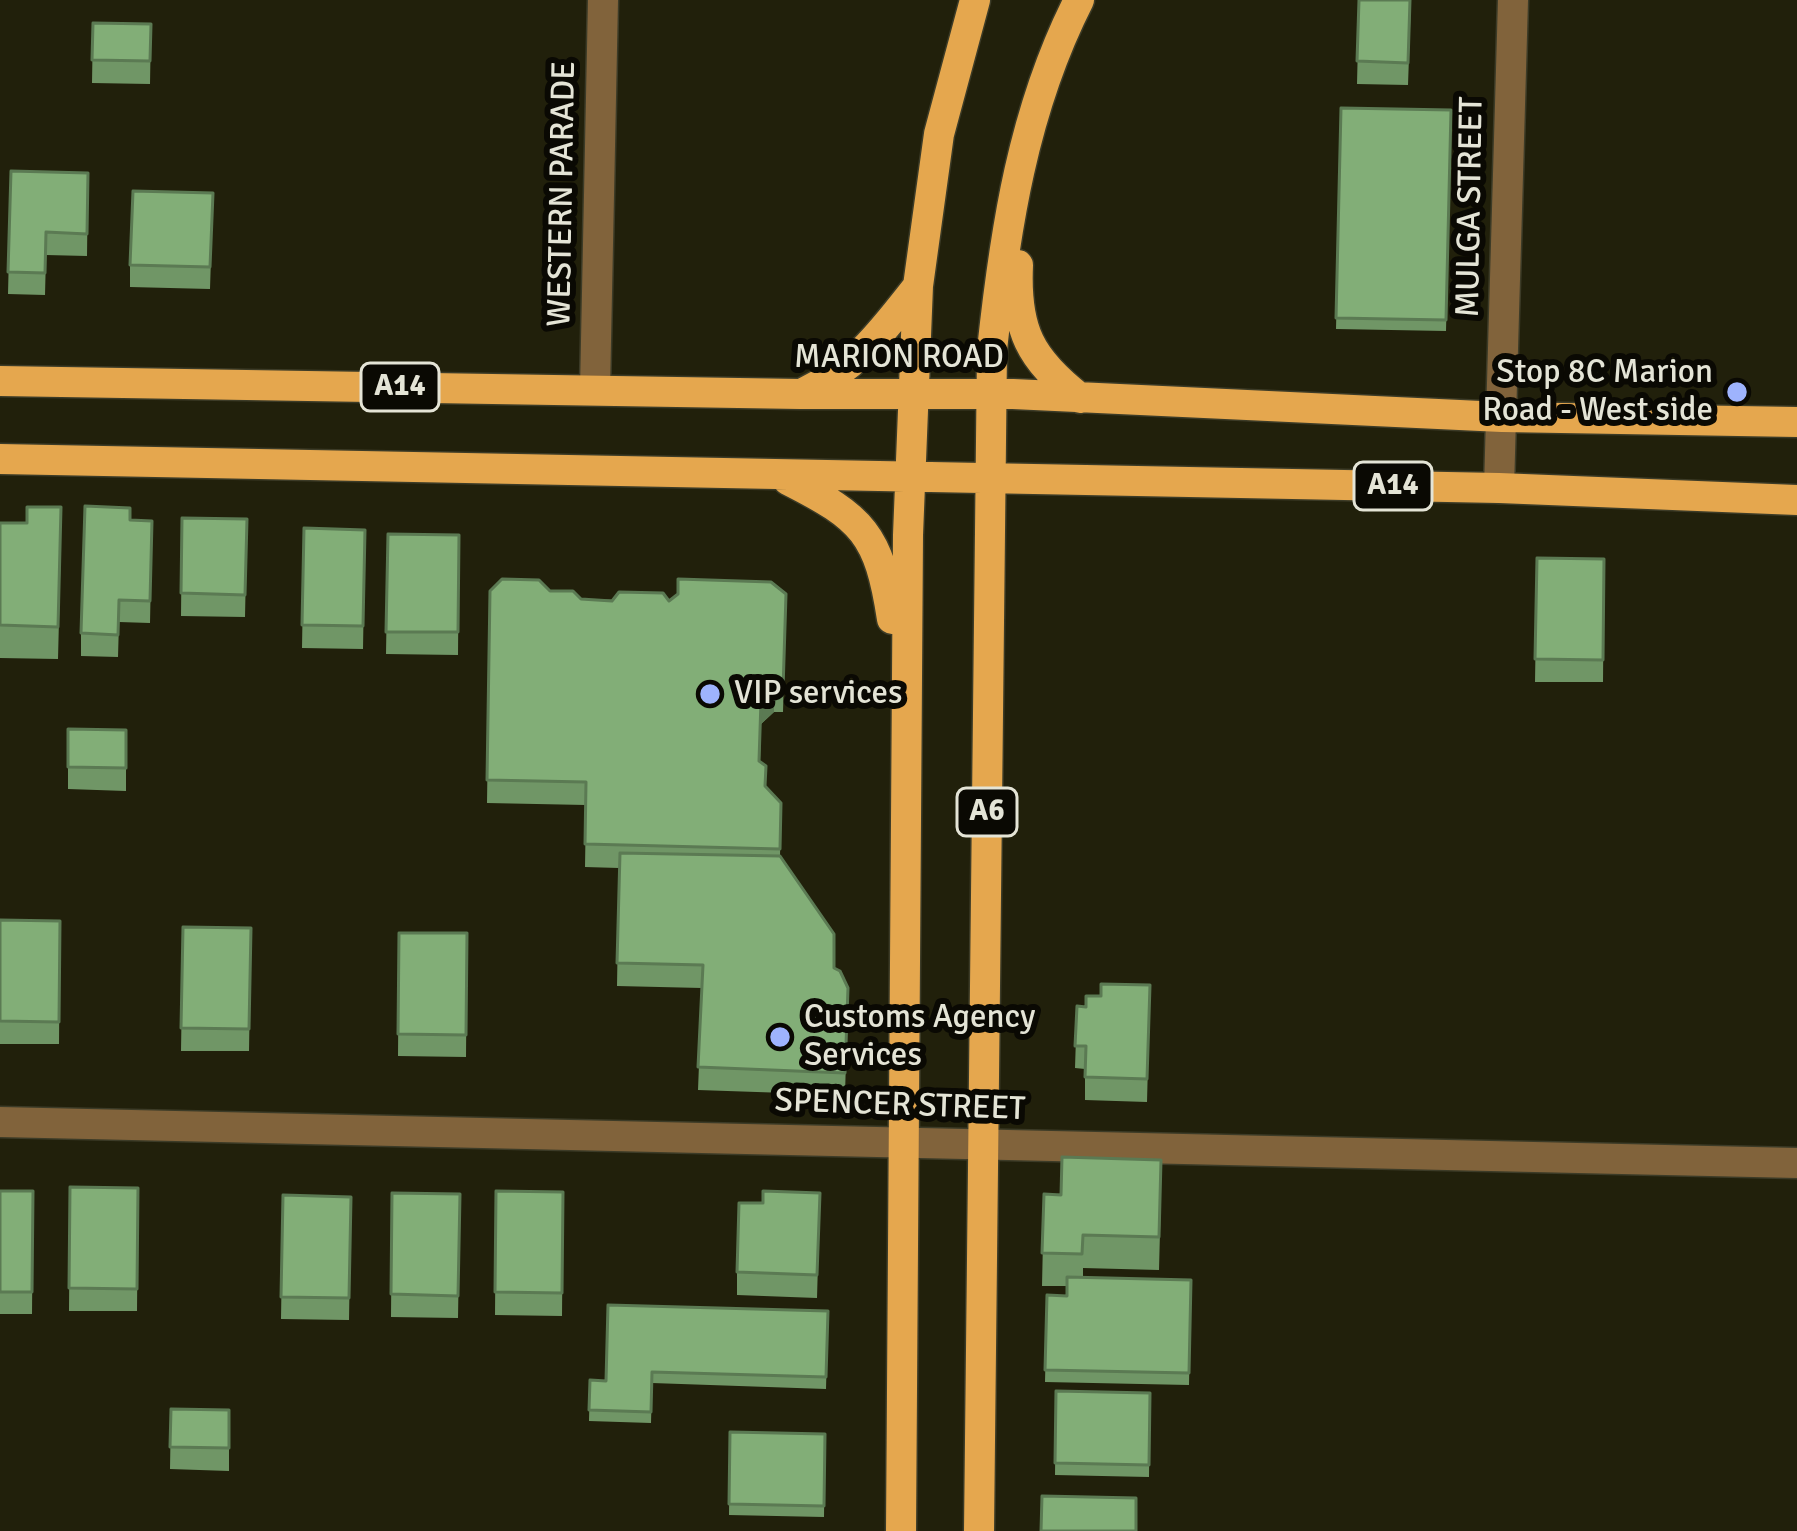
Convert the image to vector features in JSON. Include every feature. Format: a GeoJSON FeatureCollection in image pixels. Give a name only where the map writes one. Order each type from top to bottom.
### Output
{"type":"FeatureCollection","features":[{"type":"Feature","properties":{"kind":"main road"},"geometry":{"type":"LineString","coordinates":[[901,1531],[906,708],[918,286],[939,134],[975,0]]}},
{"type":"Feature","properties":{"kind":"main road","name":"A6"},"geometry":{"type":"LineString","coordinates":[[979,1531],[991,394],[1003,251],[1025,136],[1079,0]]}},
{"type":"Feature","properties":{"kind":"main road"},"geometry":{"type":"LineString","coordinates":[[1025,136],[1017,296],[1023,328],[1035,357],[1080,398]]}},
{"type":"Feature","properties":{"kind":"main road"},"geometry":{"type":"LineString","coordinates":[[800,394],[836,377],[856,361],[918,286]]}},
{"type":"Feature","properties":{"kind":"main road","name":"MARION ROAD"},"geometry":{"type":"LineString","coordinates":[[0,382],[991,394],[1502,417],[1797,422]]}},
{"type":"Feature","properties":{"kind":"main road","name":"A14"},"geometry":{"type":"LineString","coordinates":[[0,459],[1499,488],[1797,500]]}},
{"type":"Feature","properties":{"kind":"main road"},"geometry":{"type":"LineString","coordinates":[[778,475],[840,506],[859,524],[886,577],[906,708]]}},
{"type":"Feature","properties":{"kind":"street","name":"WESTERN PARADE"},"geometry":{"type":"LineString","coordinates":[[595,390],[603,0]]}},
{"type":"Feature","properties":{"kind":"street","name":"MULGA STREET"},"geometry":{"type":"LineString","coordinates":[[1499,488],[1513,0]]}},
{"type":"Feature","properties":{"kind":"street","name":"SPENCER STREET"},"geometry":{"type":"LineString","coordinates":[[0,1122],[1797,1163]]}},
{"type":"Feature","properties":{"kind":"building"},"geometry":{"type":"Polygon","coordinates":[[[1359,0],[1410,0],[1408,63],[1357,61],[1359,0]]]}},
{"type":"Feature","properties":{"kind":"building"},"geometry":{"type":"Polygon","coordinates":[[[93,23],[151,24],[150,61],[92,60],[93,23]]]}},
{"type":"Feature","properties":{"kind":"building"},"geometry":{"type":"Polygon","coordinates":[[[1341,108],[1451,110],[1446,320],[1336,318],[1341,108]]]}},
{"type":"Feature","properties":{"kind":"building"},"geometry":{"type":"Polygon","coordinates":[[[11,171],[88,173],[87,234],[46,232],[45,273],[8,272],[11,171]]]}},
{"type":"Feature","properties":{"kind":"building"},"geometry":{"type":"Polygon","coordinates":[[[133,191],[213,193],[210,267],[130,265],[133,191]]]}},
{"type":"Feature","properties":{"kind":"building"},"geometry":{"type":"Polygon","coordinates":[[[85,506],[130,508],[130,520],[152,521],[150,601],[119,600],[118,635],[81,633],[85,506]]]}},
{"type":"Feature","properties":{"kind":"building"},"geometry":{"type":"Polygon","coordinates":[[[27,507],[61,507],[58,627],[0,625],[0,523],[27,523],[27,507]]]}},
{"type":"Feature","properties":{"kind":"building"},"geometry":{"type":"Polygon","coordinates":[[[182,518],[247,519],[245,595],[181,593],[182,518]]]}},
{"type":"Feature","properties":{"kind":"building"},"geometry":{"type":"Polygon","coordinates":[[[304,528],[365,530],[363,626],[302,625],[304,528]]]}},
{"type":"Feature","properties":{"kind":"building"},"geometry":{"type":"Polygon","coordinates":[[[388,534],[459,535],[458,632],[386,632],[388,534]]]}},
{"type":"Feature","properties":{"kind":"building"},"geometry":{"type":"Polygon","coordinates":[[[1537,558],[1604,559],[1603,660],[1535,659],[1537,558]]]}},
{"type":"Feature","properties":{"kind":"building"},"geometry":{"type":"Polygon","coordinates":[[[502,579],[539,580],[550,591],[573,591],[581,599],[612,601],[619,592],[663,593],[669,601],[678,594],[678,579],[771,582],[786,594],[783,690],[774,690],[761,701],[759,761],[766,766],[765,786],[781,803],[780,849],[585,844],[586,782],[487,780],[490,591],[502,579]]]}},
{"type":"Feature","properties":{"kind":"building"},"geometry":{"type":"Polygon","coordinates":[[[68,729],[126,730],[126,768],[68,767],[68,729]]]}},
{"type":"Feature","properties":{"kind":"building"},"geometry":{"type":"Polygon","coordinates":[[[620,853],[780,856],[834,934],[834,968],[848,988],[845,1073],[698,1067],[703,965],[617,963],[620,853]]]}},
{"type":"Feature","properties":{"kind":"building"},"geometry":{"type":"Polygon","coordinates":[[[0,920],[60,921],[59,1022],[0,1021],[0,920]]]}},
{"type":"Feature","properties":{"kind":"building"},"geometry":{"type":"Polygon","coordinates":[[[183,927],[251,928],[249,1029],[181,1028],[183,927]]]}},
{"type":"Feature","properties":{"kind":"building"},"geometry":{"type":"Polygon","coordinates":[[[399,933],[467,933],[466,1035],[398,1034],[399,933]]]}},
{"type":"Feature","properties":{"kind":"building"},"geometry":{"type":"Polygon","coordinates":[[[1101,984],[1150,985],[1147,1079],[1085,1077],[1086,1046],[1075,1046],[1077,1006],[1086,1007],[1086,996],[1101,996],[1101,984]]]}},
{"type":"Feature","properties":{"kind":"building"},"geometry":{"type":"Polygon","coordinates":[[[1062,1157],[1161,1160],[1159,1237],[1083,1235],[1082,1254],[1042,1253],[1044,1194],[1061,1195],[1062,1157]]]}},
{"type":"Feature","properties":{"kind":"building"},"geometry":{"type":"Polygon","coordinates":[[[70,1187],[138,1188],[137,1289],[69,1288],[70,1187]]]}},
{"type":"Feature","properties":{"kind":"building"},"geometry":{"type":"Polygon","coordinates":[[[0,1191],[33,1191],[32,1292],[0,1292],[0,1191]]]}},
{"type":"Feature","properties":{"kind":"building"},"geometry":{"type":"Polygon","coordinates":[[[496,1191],[563,1192],[562,1293],[495,1292],[496,1191]]]}},
{"type":"Feature","properties":{"kind":"building"},"geometry":{"type":"Polygon","coordinates":[[[763,1191],[820,1193],[817,1275],[737,1272],[739,1203],[763,1203],[763,1191]]]}},
{"type":"Feature","properties":{"kind":"building"},"geometry":{"type":"Polygon","coordinates":[[[392,1193],[460,1194],[458,1296],[391,1294],[392,1193]]]}},
{"type":"Feature","properties":{"kind":"building"},"geometry":{"type":"Polygon","coordinates":[[[283,1195],[351,1197],[349,1298],[281,1297],[283,1195]]]}},
{"type":"Feature","properties":{"kind":"building"},"geometry":{"type":"Polygon","coordinates":[[[1067,1277],[1191,1280],[1189,1373],[1045,1370],[1047,1295],[1067,1296],[1067,1277]]]}},
{"type":"Feature","properties":{"kind":"building"},"geometry":{"type":"Polygon","coordinates":[[[608,1305],[828,1311],[826,1377],[652,1372],[651,1412],[589,1410],[590,1380],[606,1381],[608,1305]]]}},
{"type":"Feature","properties":{"kind":"building"},"geometry":{"type":"Polygon","coordinates":[[[1056,1391],[1150,1393],[1149,1465],[1055,1463],[1056,1391]]]}},
{"type":"Feature","properties":{"kind":"building"},"geometry":{"type":"Polygon","coordinates":[[[171,1409],[229,1410],[229,1448],[170,1447],[171,1409]]]}},
{"type":"Feature","properties":{"kind":"building"},"geometry":{"type":"Polygon","coordinates":[[[730,1432],[825,1434],[824,1506],[729,1504],[730,1432]]]}},
{"type":"Feature","properties":{"kind":"building"},"geometry":{"type":"Polygon","coordinates":[[[1042,1496],[1136,1498],[1136,1531],[1041,1531],[1042,1496]]]}},
{"type":"Feature","properties":{"kind":"place","name":"Stop 8C Marion Road - West side"},"geometry":{"type":"Point","coordinates":[1737,392]}},
{"type":"Feature","properties":{"kind":"place","name":"VIP services"},"geometry":{"type":"Point","coordinates":[710,694]}},
{"type":"Feature","properties":{"kind":"place","name":"Customs Agency Services"},"geometry":{"type":"Point","coordinates":[780,1037]}}]}
